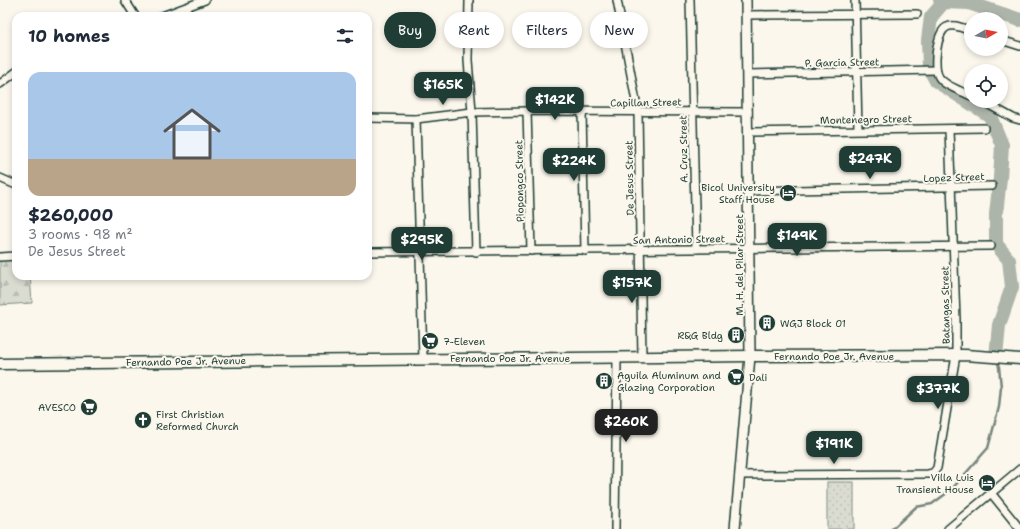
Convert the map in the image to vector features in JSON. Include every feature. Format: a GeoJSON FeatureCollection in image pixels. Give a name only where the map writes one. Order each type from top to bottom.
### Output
{"type":"FeatureCollection","features":[{"type":"Feature","properties":{"kind":"main road","name":"Fernando Poe Jr. Avenue"},"geometry":{"type":"LineString","coordinates":[[0,364],[750,356],[956,355],[1020,358]]}},
{"type":"Feature","properties":{"kind":"street"},"geometry":{"type":"LineString","coordinates":[[125,0],[132,12]]}},
{"type":"Feature","properties":{"kind":"street"},"geometry":{"type":"LineString","coordinates":[[172,12],[204,0]]}},
{"type":"Feature","properties":{"kind":"street"},"geometry":{"type":"LineString","coordinates":[[469,0],[468,60],[472,112],[476,252]]}},
{"type":"Feature","properties":{"kind":"street","name":"De Jesus Street"},"geometry":{"type":"LineString","coordinates":[[617,0],[638,112],[642,358]]}},
{"type":"Feature","properties":{"kind":"street","name":"A. Cruz Street"},"geometry":{"type":"LineString","coordinates":[[690,0],[696,249]]}},
{"type":"Feature","properties":{"kind":"street","name":"M. H. del Pilar Street"},"geometry":{"type":"LineString","coordinates":[[735,529],[750,356],[749,132],[746,0]]}},
{"type":"Feature","properties":{"kind":"street"},"geometry":{"type":"LineString","coordinates":[[855,0],[858,129]]}},
{"type":"Feature","properties":{"kind":"street"},"geometry":{"type":"LineString","coordinates":[[746,15],[918,14]]}},
{"type":"Feature","properties":{"kind":"street"},"geometry":{"type":"LineString","coordinates":[[964,29],[955,26],[947,27],[941,32],[938,41],[934,70],[944,82],[964,92]]}},
{"type":"Feature","properties":{"kind":"street"},"geometry":{"type":"LineString","coordinates":[[1008,42],[1020,46]]}},
{"type":"Feature","properties":{"kind":"street","name":"P. Garcia Street"},"geometry":{"type":"LineString","coordinates":[[748,74],[934,70]]}},
{"type":"Feature","properties":{"kind":"street"},"geometry":{"type":"LineString","coordinates":[[0,84],[12,75]]}},
{"type":"Feature","properties":{"kind":"street"},"geometry":{"type":"LineString","coordinates":[[996,108],[1020,120]]}},
{"type":"Feature","properties":{"kind":"street","name":"Capillan Street"},"geometry":{"type":"LineString","coordinates":[[372,118],[416,119],[472,112],[748,112]]}},
{"type":"Feature","properties":{"kind":"street","name":"Piopongco Street"},"geometry":{"type":"LineString","coordinates":[[527,112],[531,251]]}},
{"type":"Feature","properties":{"kind":"street"},"geometry":{"type":"LineString","coordinates":[[582,112],[585,251]]}},
{"type":"Feature","properties":{"kind":"street"},"geometry":{"type":"LineString","coordinates":[[416,119],[423,359]]}},
{"type":"Feature","properties":{"kind":"street","name":"Montenegro Street"},"geometry":{"type":"LineString","coordinates":[[749,132],[984,128]]}},
{"type":"Feature","properties":{"kind":"street","name":"Batangas Street"},"geometry":{"type":"LineString","coordinates":[[740,475],[928,474],[933,472],[938,464],[956,355],[954,247],[949,129]]}},
{"type":"Feature","properties":{"kind":"street"},"geometry":{"type":"LineString","coordinates":[[0,178],[12,183]]}},
{"type":"Feature","properties":{"kind":"street","name":"Lopez Street"},"geometry":{"type":"LineString","coordinates":[[749,191],[992,186]]}},
{"type":"Feature","properties":{"kind":"street","name":"San Antonio Street"},"geometry":{"type":"LineString","coordinates":[[372,252],[640,251],[750,248],[991,246]]}},
{"type":"Feature","properties":{"kind":"street"},"geometry":{"type":"LineString","coordinates":[[0,257],[12,256]]}},
{"type":"Feature","properties":{"kind":"street"},"geometry":{"type":"LineString","coordinates":[[615,529],[617,358]]}},
{"type":"Feature","properties":{"kind":"street"},"geometry":{"type":"LineString","coordinates":[[948,529],[1020,469]]}},
{"type":"Feature","properties":{"kind":"street"},"geometry":{"type":"LineString","coordinates":[[991,493],[1020,529]]}},
{"type":"Feature","properties":{"kind":"green space"},"geometry":{"type":"Polygon","coordinates":[[[0,256],[12,256],[12,280],[30,280],[32,303],[0,305],[0,256]]]}},
{"type":"Feature","properties":{"kind":"green space"},"geometry":{"type":"Polygon","coordinates":[[[827,482],[854,482],[854,529],[827,529],[827,482]]]}},
{"type":"Feature","properties":{"kind":"waterway"},"geometry":{"type":"LineString","coordinates":[[940,0],[944,2],[969,3],[1020,20]]}},
{"type":"Feature","properties":{"kind":"waterway"},"geometry":{"type":"LineString","coordinates":[[944,2],[931,17],[928,40],[929,68],[936,81],[990,116],[1002,145],[996,214],[996,244],[1009,260],[1012,287],[999,325],[996,357]]}},
{"type":"Feature","properties":{"kind":"waterway"},"geometry":{"type":"LineString","coordinates":[[892,529],[916,507],[932,504],[951,490],[988,448],[999,407],[1001,387],[997,359]]}},
{"type":"Feature","properties":{"kind":"place","name":"Bicol University Staff House"},"geometry":{"type":"Point","coordinates":[788,193]}},
{"type":"Feature","properties":{"kind":"place","name":"WGJ Block 01"},"geometry":{"type":"Point","coordinates":[767,323]}},
{"type":"Feature","properties":{"kind":"place","name":"R&G Bldg"},"geometry":{"type":"Point","coordinates":[736,335]}},
{"type":"Feature","properties":{"kind":"place","name":"7-Eleven"},"geometry":{"type":"Point","coordinates":[430,341]}},
{"type":"Feature","properties":{"kind":"place","name":"Dali"},"geometry":{"type":"Point","coordinates":[736,377]}},
{"type":"Feature","properties":{"kind":"place","name":"Aguila Aluminum and Glazing Corporation"},"geometry":{"type":"Point","coordinates":[604,381]}},
{"type":"Feature","properties":{"kind":"place","name":"AVESCO"},"geometry":{"type":"Point","coordinates":[89,407]}},
{"type":"Feature","properties":{"kind":"place","name":"First Christian Reformed Church"},"geometry":{"type":"Point","coordinates":[143,420]}},
{"type":"Feature","properties":{"kind":"place","name":"Villa Luis Transient House"},"geometry":{"type":"Point","coordinates":[987,483]}}]}
